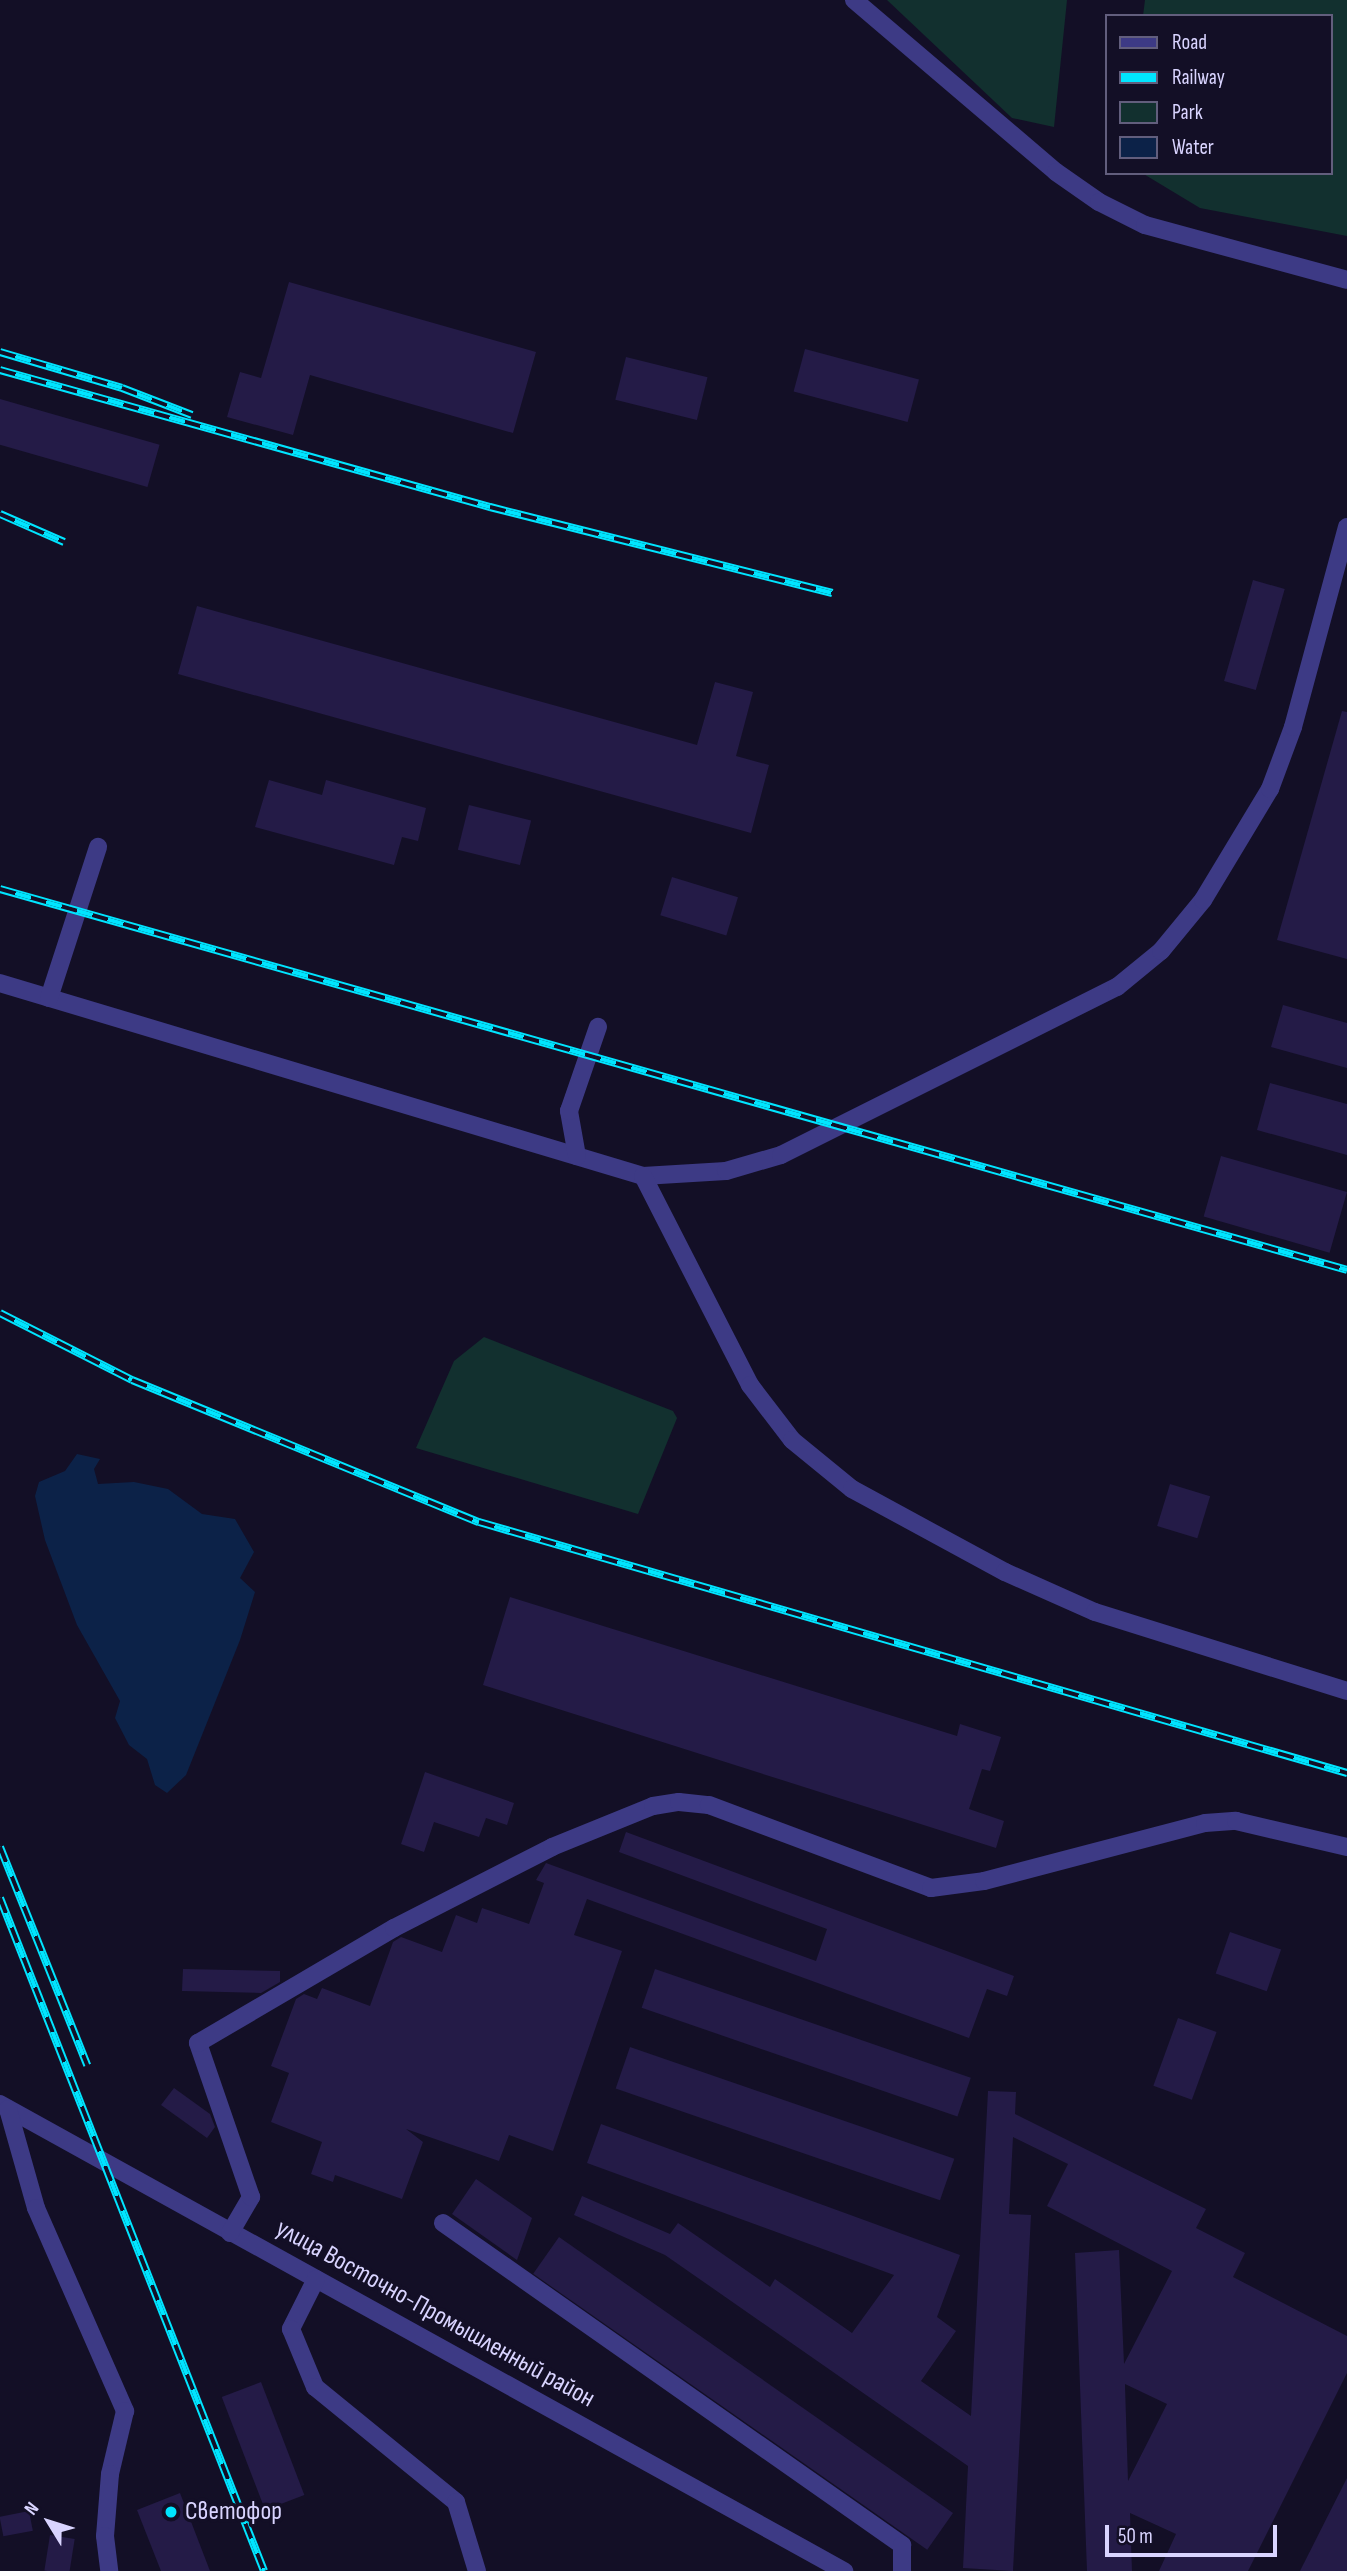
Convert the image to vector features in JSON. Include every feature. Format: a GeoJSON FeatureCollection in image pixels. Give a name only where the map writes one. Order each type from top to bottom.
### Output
{"type":"FeatureCollection","features":[{"type":"Feature","properties":{"kind":"street"},"geometry":{"type":"LineString","coordinates":[[854,0],[1056,172],[1099,202],[1168,232],[1347,280]]}},
{"type":"Feature","properties":{"kind":"street"},"geometry":{"type":"LineString","coordinates":[[0,983],[643,1176],[726,1171],[781,1155],[1117,987],[1161,951],[1203,900],[1270,789],[1293,727],[1347,527]]}},
{"type":"Feature","properties":{"kind":"street"},"geometry":{"type":"LineString","coordinates":[[49,998],[98,847]]}},
{"type":"Feature","properties":{"kind":"street"},"geometry":{"type":"LineString","coordinates":[[577,1156],[569,1111],[598,1027]]}},
{"type":"Feature","properties":{"kind":"street"},"geometry":{"type":"LineString","coordinates":[[643,1176],[750,1385],[792,1440],[852,1489],[1005,1572],[1095,1612],[1347,1691]]}},
{"type":"Feature","properties":{"kind":"street"},"geometry":{"type":"LineString","coordinates":[[230,2232],[251,2197],[198,2043],[394,1927],[552,1847],[653,1806],[679,1802],[709,1805],[931,1888],[984,1881],[1205,1824],[1236,1821],[1347,1847]]}},
{"type":"Feature","properties":{"kind":"street"},"geometry":{"type":"LineString","coordinates":[[4,2107],[36,2208],[125,2411],[110,2473],[105,2536],[108,2571]]}},
{"type":"Feature","properties":{"kind":"street","name":"улица Восточно-Промышленный район"},"geometry":{"type":"LineString","coordinates":[[4,2107],[844,2571]]}},
{"type":"Feature","properties":{"kind":"street"},"geometry":{"type":"LineString","coordinates":[[443,2222],[902,2546],[902,2571]]}},
{"type":"Feature","properties":{"kind":"street"},"geometry":{"type":"LineString","coordinates":[[316,2279],[291,2329],[315,2387],[456,2502],[477,2571]]}},
{"type":"Feature","properties":{"kind":"green space"},"geometry":{"type":"Polygon","coordinates":[[[887,0],[1067,0],[1054,127],[1012,118],[887,0]]]}},
{"type":"Feature","properties":{"kind":"green space"},"geometry":{"type":"Polygon","coordinates":[[[1145,0],[1347,0],[1347,236],[1200,208],[1145,175],[1333,175],[1333,14],[1143,14],[1145,0]]]}},
{"type":"Feature","properties":{"kind":"green space"},"geometry":{"type":"Polygon","coordinates":[[[484,1337],[673,1411],[677,1418],[638,1514],[416,1448],[454,1361],[484,1337]]]}},
{"type":"Feature","properties":{"kind":"water"},"geometry":{"type":"Polygon","coordinates":[[[77,1454],[100,1459],[94,1469],[98,1484],[134,1482],[168,1489],[202,1514],[235,1519],[254,1552],[240,1578],[255,1592],[240,1640],[186,1775],[167,1793],[155,1785],[147,1759],[129,1745],[115,1718],[120,1701],[77,1625],[45,1540],[35,1496],[39,1482],[65,1471],[77,1454]]]}},
{"type":"Feature","properties":{"kind":"building"},"geometry":{"type":"Polygon","coordinates":[[[289,282],[536,352],[513,433],[310,375],[293,435],[227,417],[240,372],[261,378],[289,282]]]}},
{"type":"Feature","properties":{"kind":"building"},"geometry":{"type":"Polygon","coordinates":[[[805,349],[919,380],[908,422],[794,392],[805,349]]]}},
{"type":"Feature","properties":{"kind":"building"},"geometry":{"type":"Polygon","coordinates":[[[626,357],[708,377],[697,420],[615,400],[626,357]]]}},
{"type":"Feature","properties":{"kind":"building"},"geometry":{"type":"Polygon","coordinates":[[[0,399],[160,445],[147,487],[0,445],[0,399]]]}},
{"type":"Feature","properties":{"kind":"building"},"geometry":{"type":"Polygon","coordinates":[[[1253,580],[1285,589],[1256,690],[1224,681],[1253,580]]]}},
{"type":"Feature","properties":{"kind":"building"},"geometry":{"type":"Polygon","coordinates":[[[197,606],[697,745],[715,682],[753,692],[736,756],[769,765],[751,833],[178,674],[197,606]]]}},
{"type":"Feature","properties":{"kind":"building"},"geometry":{"type":"Polygon","coordinates":[[[1342,711],[1347,712],[1347,959],[1277,940],[1342,711]]]}},
{"type":"Feature","properties":{"kind":"building"},"geometry":{"type":"Polygon","coordinates":[[[269,780],[322,795],[326,780],[426,808],[418,841],[402,837],[394,865],[255,827],[269,780]]]}},
{"type":"Feature","properties":{"kind":"building"},"geometry":{"type":"Polygon","coordinates":[[[469,805],[531,820],[520,865],[458,850],[469,805]]]}},
{"type":"Feature","properties":{"kind":"building"},"geometry":{"type":"Polygon","coordinates":[[[672,877],[738,897],[726,935],[660,915],[672,877]]]}},
{"type":"Feature","properties":{"kind":"building"},"geometry":{"type":"Polygon","coordinates":[[[1283,1005],[1347,1023],[1347,1068],[1271,1047],[1283,1005]]]}},
{"type":"Feature","properties":{"kind":"building"},"geometry":{"type":"Polygon","coordinates":[[[1270,1083],[1347,1104],[1347,1155],[1257,1130],[1270,1083]]]}},
{"type":"Feature","properties":{"kind":"building"},"geometry":{"type":"Polygon","coordinates":[[[1221,1156],[1347,1192],[1330,1253],[1204,1217],[1221,1156]]]}},
{"type":"Feature","properties":{"kind":"building"},"geometry":{"type":"Polygon","coordinates":[[[1170,1484],[1210,1496],[1197,1538],[1157,1526],[1170,1484]]]}},
{"type":"Feature","properties":{"kind":"building"},"geometry":{"type":"Polygon","coordinates":[[[510,1597],[957,1736],[960,1724],[1001,1737],[990,1771],[982,1769],[969,1809],[1004,1821],[996,1848],[483,1685],[510,1597]]]}},
{"type":"Feature","properties":{"kind":"building"},"geometry":{"type":"Polygon","coordinates":[[[425,1772],[514,1803],[507,1825],[486,1818],[479,1837],[434,1822],[424,1852],[401,1844],[425,1772]]]}},
{"type":"Feature","properties":{"kind":"building"},"geometry":{"type":"Polygon","coordinates":[[[626,1832],[1014,1976],[1007,1996],[987,1989],[969,2038],[587,1899],[574,1935],[622,1951],[553,2151],[509,2135],[499,2161],[406,2129],[423,2142],[402,2199],[335,2175],[333,2182],[311,2174],[322,2142],[271,2122],[289,2073],[271,2066],[296,1999],[304,1994],[317,1999],[322,1988],[370,2006],[393,1942],[401,1937],[442,1952],[456,1915],[477,1923],[482,1908],[529,1924],[544,1883],[536,1880],[546,1863],[816,1961],[827,1929],[619,1852],[626,1832]]]}},
{"type":"Feature","properties":{"kind":"building"},"geometry":{"type":"Polygon","coordinates":[[[1230,1932],[1281,1950],[1267,1991],[1216,1974],[1230,1932]]]}},
{"type":"Feature","properties":{"kind":"building"},"geometry":{"type":"Polygon","coordinates":[[[183,1969],[280,1971],[280,1982],[261,1993],[182,1991],[183,1969]]]}},
{"type":"Feature","properties":{"kind":"building"},"geometry":{"type":"Polygon","coordinates":[[[655,1969],[971,2078],[957,2117],[642,2008],[655,1969]]]}},
{"type":"Feature","properties":{"kind":"building"},"geometry":{"type":"Polygon","coordinates":[[[1178,2018],[1217,2032],[1192,2100],[1153,2086],[1178,2018]]]}},
{"type":"Feature","properties":{"kind":"building"},"geometry":{"type":"Polygon","coordinates":[[[630,2047],[954,2159],[940,2200],[616,2089],[630,2047]]]}},
{"type":"Feature","properties":{"kind":"building"},"geometry":{"type":"Polygon","coordinates":[[[174,2088],[210,2114],[215,2127],[207,2138],[161,2105],[174,2088]]]}},
{"type":"Feature","properties":{"kind":"building"},"geometry":{"type":"Polygon","coordinates":[[[988,2091],[1016,2092],[1015,2114],[1206,2209],[1196,2228],[1245,2253],[1233,2277],[1347,2336],[1347,2373],[1248,2571],[1159,2571],[1176,2534],[1130,2513],[1132,2571],[1087,2571],[1075,2253],[1119,2250],[1124,2364],[1172,2271],[1047,2206],[1068,2164],[1013,2137],[1009,2214],[1031,2215],[1013,2571],[963,2568],[968,2466],[665,2255],[574,2215],[582,2196],[670,2234],[678,2223],[770,2287],[775,2279],[852,2333],[894,2275],[587,2163],[601,2124],[960,2255],[937,2317],[956,2331],[921,2381],[971,2416],[988,2091]],[[1125,2384],[1128,2481],[1167,2404],[1125,2384]]]}},
{"type":"Feature","properties":{"kind":"building"},"geometry":{"type":"Polygon","coordinates":[[[476,2179],[532,2218],[517,2260],[452,2214],[476,2179]]]}},
{"type":"Feature","properties":{"kind":"building"},"geometry":{"type":"Polygon","coordinates":[[[559,2237],[953,2513],[927,2550],[533,2274],[559,2237]]]}},
{"type":"Feature","properties":{"kind":"building"},"geometry":{"type":"Polygon","coordinates":[[[261,2382],[304,2495],[265,2510],[222,2397],[261,2382]]]}},
{"type":"Feature","properties":{"kind":"building"},"geometry":{"type":"Polygon","coordinates":[[[1347,2478],[1347,2571],[1300,2571],[1347,2478]]]}},
{"type":"Feature","properties":{"kind":"building"},"geometry":{"type":"Polygon","coordinates":[[[180,2493],[210,2571],[161,2571],[137,2510],[180,2493]]]}},
{"type":"Feature","properties":{"kind":"building"},"geometry":{"type":"Polygon","coordinates":[[[29,2511],[33,2531],[3,2536],[0,2517],[29,2511]]]}},
{"type":"Feature","properties":{"kind":"building"},"geometry":{"type":"Polygon","coordinates":[[[50,2535],[75,2539],[70,2571],[44,2571],[50,2535]]]}},
{"type":"Feature","properties":{"kind":"railway"},"geometry":{"type":"LineString","coordinates":[[0,352],[122,388],[192,415]]}},
{"type":"Feature","properties":{"kind":"railway"},"geometry":{"type":"LineString","coordinates":[[0,370],[490,507],[832,593]]}},
{"type":"Feature","properties":{"kind":"railway"},"geometry":{"type":"LineString","coordinates":[[0,514],[64,542]]}},
{"type":"Feature","properties":{"kind":"railway"},"geometry":{"type":"LineString","coordinates":[[0,889],[1347,1270]]}},
{"type":"Feature","properties":{"kind":"railway"},"geometry":{"type":"LineString","coordinates":[[0,1313],[132,1380],[479,1522],[1347,1773]]}},
{"type":"Feature","properties":{"kind":"railway"},"geometry":{"type":"LineString","coordinates":[[0,1847],[87,2065]]}},
{"type":"Feature","properties":{"kind":"railway"},"geometry":{"type":"LineString","coordinates":[[0,1898],[264,2571]]}},
{"type":"Feature","properties":{"kind":"place","name":"Светофор"},"geometry":{"type":"Point","coordinates":[171,2512]}}]}
